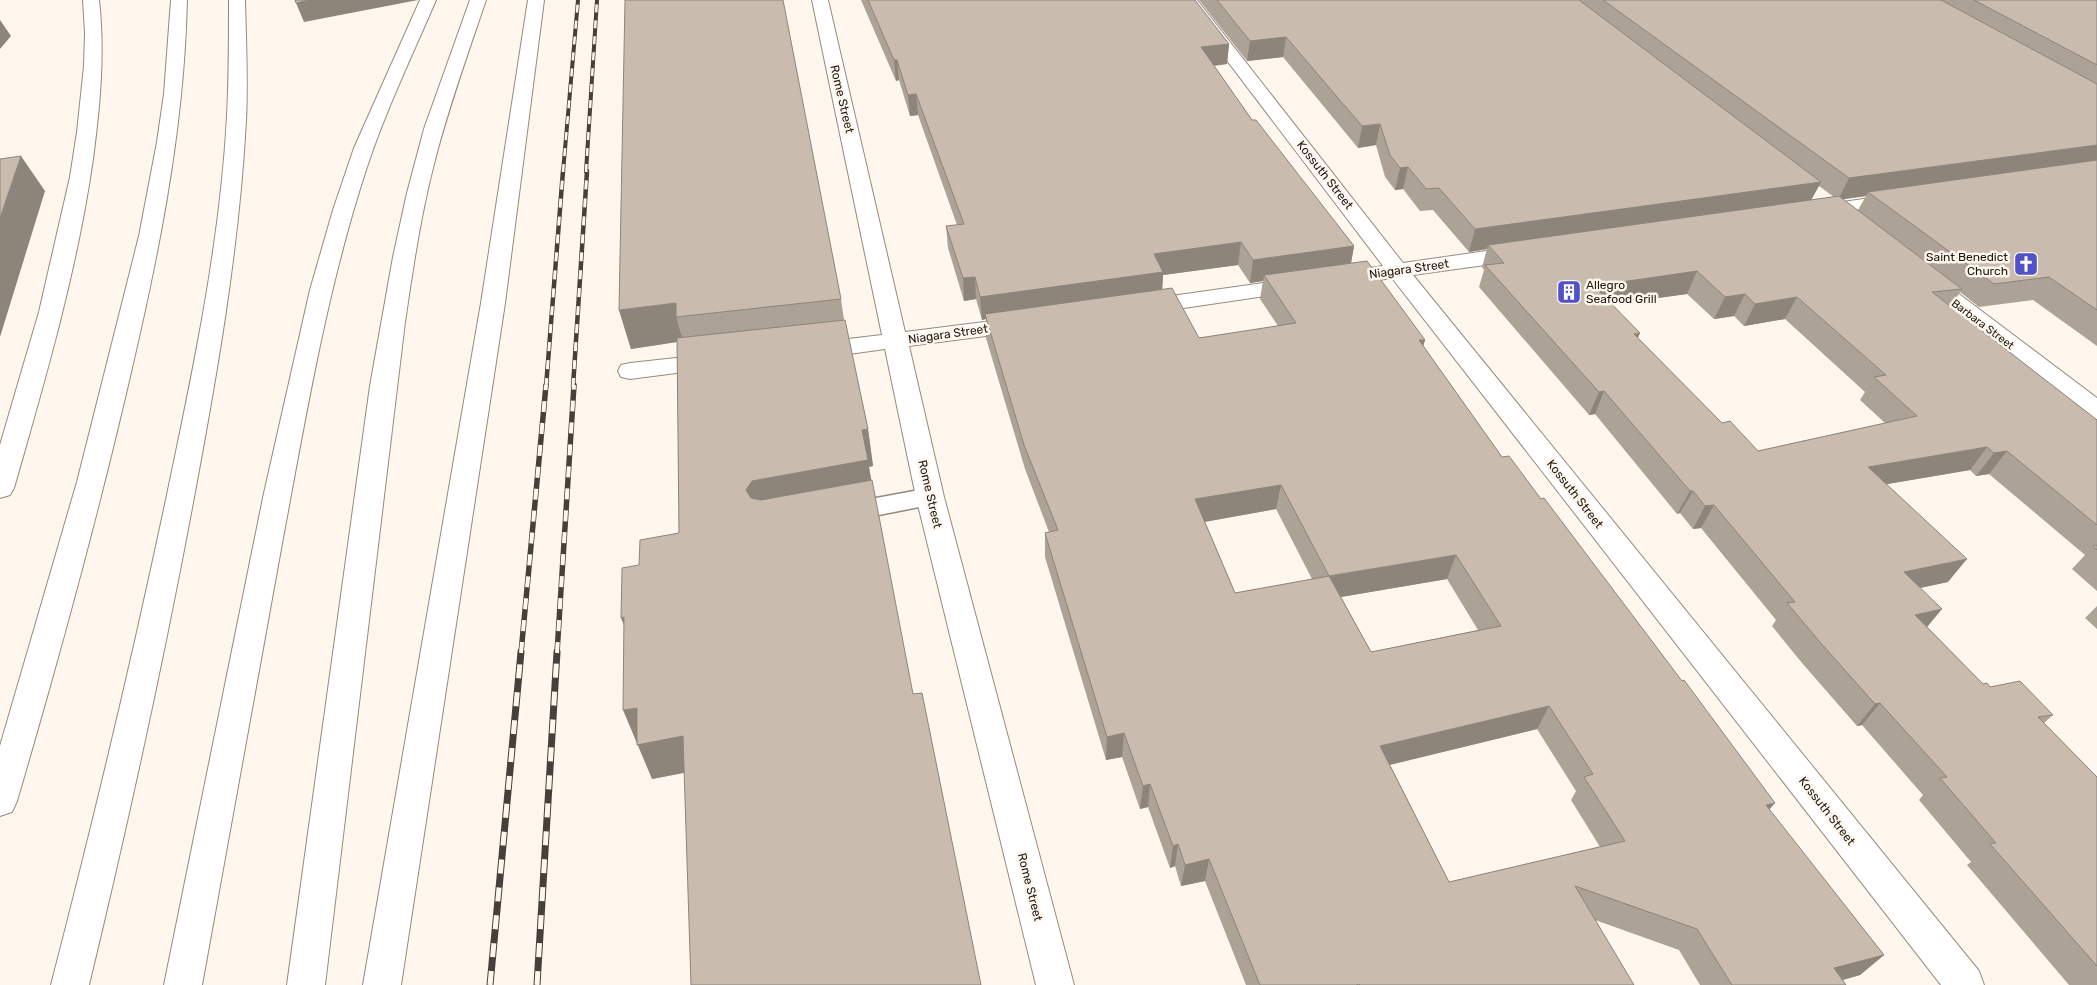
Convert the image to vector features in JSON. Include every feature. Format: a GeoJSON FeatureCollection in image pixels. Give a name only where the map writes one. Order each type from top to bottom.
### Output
{"type":"FeatureCollection","features":[{"type":"Feature","properties":{"kind":"main road"},"geometry":{"type":"LineString","coordinates":[[0,488],[30,392],[73,219],[90,100],[94,42],[91,0]]}},
{"type":"Feature","properties":{"kind":"main road"},"geometry":{"type":"LineString","coordinates":[[0,801],[100,450],[146,259],[169,124],[178,34],[179,0]]}},
{"type":"Feature","properties":{"kind":"main road"},"geometry":{"type":"LineString","coordinates":[[70,985],[139,698],[170,554],[212,327],[232,174],[238,60],[237,0]]}},
{"type":"Feature","properties":{"kind":"main road"},"geometry":{"type":"LineString","coordinates":[[183,985],[264,562],[301,381],[334,244],[357,168],[370,133],[428,0]]}},
{"type":"Feature","properties":{"kind":"main road"},"geometry":{"type":"LineString","coordinates":[[306,985],[383,386],[403,262],[434,130],[478,0]]}},
{"type":"Feature","properties":{"kind":"main road"},"geometry":{"type":"LineString","coordinates":[[382,985],[493,303],[536,0]]}},
{"type":"Feature","properties":{"kind":"main road","name":"Rome Street"},"geometry":{"type":"LineString","coordinates":[[820,0],[930,497],[1055,985]]}},
{"type":"Feature","properties":{"kind":"main road","name":"Kossuth Street"},"geometry":{"type":"LineString","coordinates":[[1188,0],[1398,270],[1965,985]]}},
{"type":"Feature","properties":{"kind":"main road"},"geometry":{"type":"LineString","coordinates":[[1814,195],[1856,227]]}},
{"type":"Feature","properties":{"kind":"main road"},"geometry":{"type":"LineString","coordinates":[[1794,215],[1921,197]]}},
{"type":"Feature","properties":{"kind":"main road","name":"Niagara Street"},"geometry":{"type":"LineString","coordinates":[[1126,309],[1537,251]]}},
{"type":"Feature","properties":{"kind":"main road","name":"Barbara Street"},"geometry":{"type":"LineString","coordinates":[[1911,269],[2097,411]]}},
{"type":"Feature","properties":{"kind":"main road","name":"Niagara Street"},"geometry":{"type":"LineString","coordinates":[[789,354],[897,342],[1048,320]]}},
{"type":"Feature","properties":{"kind":"main road"},"geometry":{"type":"LineString","coordinates":[[630,371],[739,359]]}},
{"type":"Feature","properties":{"kind":"lane"},"geometry":{"type":"LineString","coordinates":[[818,518],[930,497]]}},
{"type":"Feature","properties":{"kind":"building"},"geometry":{"type":"Polygon","coordinates":[[[295,0],[309,0],[296,3],[295,0]]]}},
{"type":"Feature","properties":{"kind":"building"},"geometry":{"type":"Polygon","coordinates":[[[625,0],[783,0],[841,299],[676,317],[676,303],[619,310],[625,0]]]}},
{"type":"Feature","properties":{"kind":"building"},"geometry":{"type":"Polygon","coordinates":[[[868,0],[1195,0],[1229,44],[1201,47],[1252,120],[1256,120],[1354,246],[1253,260],[1241,242],[1154,254],[1163,272],[980,297],[975,277],[963,278],[946,226],[964,224],[916,94],[908,95],[897,60],[894,60],[868,0]]]}},
{"type":"Feature","properties":{"kind":"building"},"geometry":{"type":"Polygon","coordinates":[[[1217,0],[1579,0],[1821,182],[1475,229],[1439,188],[1426,189],[1408,167],[1400,168],[1390,155],[1380,124],[1362,126],[1286,37],[1250,41],[1217,0]]]}},
{"type":"Feature","properties":{"kind":"building"},"geometry":{"type":"Polygon","coordinates":[[[1603,0],[1941,0],[2097,84],[2097,145],[1849,178],[1603,0]]]}},
{"type":"Feature","properties":{"kind":"building"},"geometry":{"type":"Polygon","coordinates":[[[1974,0],[2097,0],[2097,65],[1974,0]]]}},
{"type":"Feature","properties":{"kind":"building"},"geometry":{"type":"Polygon","coordinates":[[[21,156],[0,218],[0,159],[21,156]]]}},
{"type":"Feature","properties":{"kind":"building"},"geometry":{"type":"Polygon","coordinates":[[[2097,160],[2097,310],[2049,277],[1994,284],[1868,192],[2097,160]]]}},
{"type":"Feature","properties":{"kind":"building"},"geometry":{"type":"Polygon","coordinates":[[[1839,196],[1962,289],[1932,292],[2097,420],[2097,525],[2007,451],[1994,453],[1987,447],[1868,467],[1967,559],[1904,572],[1942,609],[1915,615],[1983,684],[1987,683],[1990,687],[2020,681],[2053,715],[2038,717],[2097,777],[2097,966],[1990,844],[1996,843],[1940,778],[1947,777],[1880,703],[1875,704],[1787,603],[1795,602],[1714,505],[1705,506],[1693,491],[1690,491],[1604,391],[1599,392],[1485,265],[1504,263],[1488,245],[1839,196]],[[1697,271],[1594,286],[1640,333],[1634,334],[1722,423],[1730,421],[1758,451],[1917,416],[1874,377],[1886,375],[1797,297],[1755,304],[1745,294],[1725,297],[1697,271]]]}},
{"type":"Feature","properties":{"kind":"building"},"geometry":{"type":"Polygon","coordinates":[[[1367,261],[1425,340],[1419,340],[1502,457],[1509,456],[1541,499],[1544,498],[1682,681],[1684,680],[1775,803],[1766,805],[1884,955],[1834,968],[1846,985],[1732,985],[1697,929],[1575,886],[1634,985],[1260,985],[1209,859],[1185,865],[1178,844],[1173,846],[1150,784],[1143,786],[1124,733],[1107,737],[1045,533],[1058,530],[1024,445],[985,314],[1172,288],[1199,338],[1296,323],[1264,275],[1367,261]],[[1281,485],[1195,499],[1235,593],[1329,576],[1281,485]],[[1456,555],[1329,576],[1371,652],[1501,626],[1456,555]],[[1549,706],[1380,746],[1449,882],[1625,841],[1584,777],[1593,774],[1549,706]]]}},
{"type":"Feature","properties":{"kind":"building"},"geometry":{"type":"Polygon","coordinates":[[[845,320],[868,429],[862,430],[868,460],[752,481],[746,490],[751,498],[761,500],[872,480],[913,694],[922,693],[981,985],[691,985],[683,736],[637,745],[637,708],[623,710],[624,617],[621,618],[622,568],[639,565],[640,540],[679,533],[677,338],[845,320]]]}},
{"type":"Feature","properties":{"kind":"railway"},"geometry":{"type":"LineString","coordinates":[[563,172],[578,0]]}},
{"type":"Feature","properties":{"kind":"railway"},"geometry":{"type":"LineString","coordinates":[[586,172],[597,0]]}},
{"type":"Feature","properties":{"kind":"railway"},"geometry":{"type":"LineString","coordinates":[[546,387],[563,171]]}},
{"type":"Feature","properties":{"kind":"railway"},"geometry":{"type":"LineString","coordinates":[[573,387],[587,171]]}},
{"type":"Feature","properties":{"kind":"railway"},"geometry":{"type":"LineString","coordinates":[[521,653],[546,385]]}},
{"type":"Feature","properties":{"kind":"railway"},"geometry":{"type":"LineString","coordinates":[[557,653],[574,385]]}},
{"type":"Feature","properties":{"kind":"railway"},"geometry":{"type":"LineString","coordinates":[[490,985],[521,652]]}},
{"type":"Feature","properties":{"kind":"railway"},"geometry":{"type":"LineString","coordinates":[[537,985],[557,652]]}},
{"type":"Feature","properties":{"kind":"place","name":"Saint Benedict Church"},"geometry":{"type":"Point","coordinates":[2026,264]}},
{"type":"Feature","properties":{"kind":"place","name":"Allegro Seafood Grill"},"geometry":{"type":"Point","coordinates":[1569,292]}}]}
